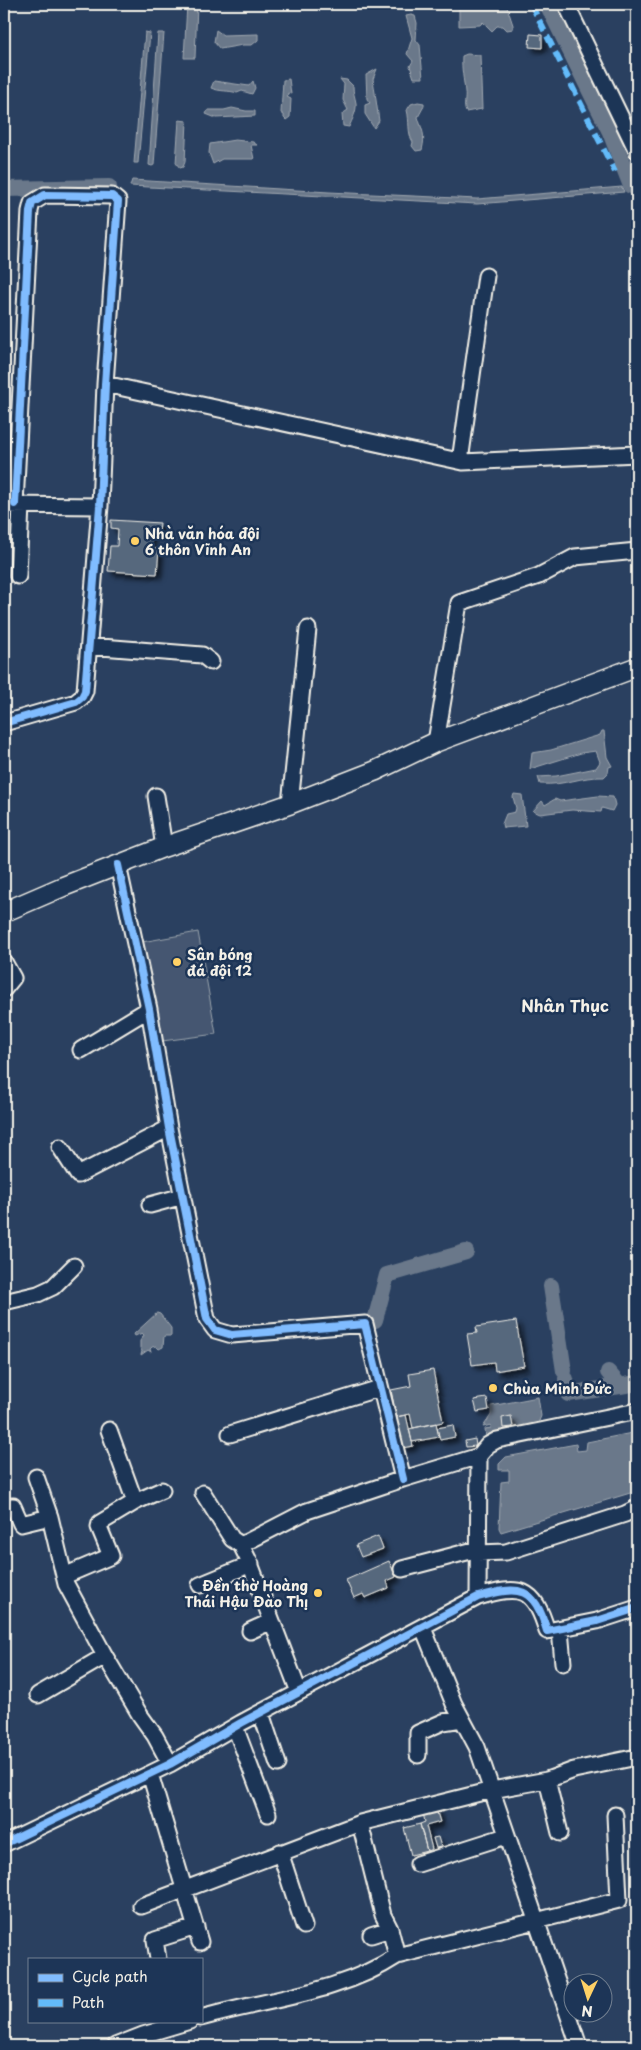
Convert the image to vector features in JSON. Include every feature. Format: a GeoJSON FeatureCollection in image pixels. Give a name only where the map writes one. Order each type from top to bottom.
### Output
{"type":"FeatureCollection","features":[{"type":"Feature","properties":{"kind":"street"},"geometry":{"type":"LineString","coordinates":[[566,4],[637,152]]}},
{"type":"Feature","properties":{"kind":"street"},"geometry":{"type":"LineString","coordinates":[[4,723],[79,700],[85,691],[100,506],[105,384],[118,201],[112,196],[45,195],[32,203],[30,211],[13,504],[18,576]]}},
{"type":"Feature","properties":{"kind":"street"},"geometry":{"type":"LineString","coordinates":[[460,461],[486,276]]}},
{"type":"Feature","properties":{"kind":"street"},"geometry":{"type":"LineString","coordinates":[[105,384],[471,463],[637,454]]}},
{"type":"Feature","properties":{"kind":"street"},"geometry":{"type":"LineString","coordinates":[[13,504],[100,506]]}},
{"type":"Feature","properties":{"kind":"street"},"geometry":{"type":"LineString","coordinates":[[436,742],[459,603],[538,576],[575,557],[637,551]]}},
{"type":"Feature","properties":{"kind":"street"},"geometry":{"type":"LineString","coordinates":[[290,804],[308,629]]}},
{"type":"Feature","properties":{"kind":"street"},"geometry":{"type":"LineString","coordinates":[[89,646],[202,655],[211,662]]}},
{"type":"Feature","properties":{"kind":"street"},"geometry":{"type":"LineString","coordinates":[[4,912],[164,847],[290,804],[376,771],[436,742],[637,666]]}},
{"type":"Feature","properties":{"kind":"street"},"geometry":{"type":"LineString","coordinates":[[156,796],[164,847]]}},
{"type":"Feature","properties":{"kind":"street"},"geometry":{"type":"LineString","coordinates":[[118,866],[149,1008],[169,1128],[210,1324],[215,1330],[232,1335],[366,1324],[403,1478]]}},
{"type":"Feature","properties":{"kind":"street"},"geometry":{"type":"LineString","coordinates":[[4,962],[13,978],[4,989]]}},
{"type":"Feature","properties":{"kind":"street"},"geometry":{"type":"LineString","coordinates":[[80,1050],[149,1008]]}},
{"type":"Feature","properties":{"kind":"street"},"geometry":{"type":"LineString","coordinates":[[60,1147],[78,1175],[130,1141],[169,1128]]}},
{"type":"Feature","properties":{"kind":"street"},"geometry":{"type":"LineString","coordinates":[[150,1205],[183,1196]]}},
{"type":"Feature","properties":{"kind":"street"},"geometry":{"type":"LineString","coordinates":[[4,1302],[38,1294],[53,1287],[74,1266]]}},
{"type":"Feature","properties":{"kind":"street"},"geometry":{"type":"LineString","coordinates":[[230,1434],[380,1388]]}},
{"type":"Feature","properties":{"kind":"street"},"geometry":{"type":"LineString","coordinates":[[241,1545],[307,1511],[403,1478],[479,1456],[488,1445],[497,1440],[637,1411]]}},
{"type":"Feature","properties":{"kind":"street"},"geometry":{"type":"LineString","coordinates":[[109,1430],[135,1502]]}},
{"type":"Feature","properties":{"kind":"street"},"geometry":{"type":"LineString","coordinates":[[478,1597],[479,1456]]}},
{"type":"Feature","properties":{"kind":"street"},"geometry":{"type":"LineString","coordinates":[[36,1477],[50,1517],[66,1584],[105,1656],[140,1715],[155,1736],[170,1764]]}},
{"type":"Feature","properties":{"kind":"street"},"geometry":{"type":"LineString","coordinates":[[64,1576],[111,1556],[99,1526],[100,1522],[135,1502],[162,1490]]}},
{"type":"Feature","properties":{"kind":"street"},"geometry":{"type":"LineString","coordinates":[[203,1493],[232,1539],[241,1545],[251,1564],[299,1692]]}},
{"type":"Feature","properties":{"kind":"street"},"geometry":{"type":"LineString","coordinates":[[4,1507],[13,1506],[21,1524],[50,1517]]}},
{"type":"Feature","properties":{"kind":"street"},"geometry":{"type":"LineString","coordinates":[[402,1570],[478,1551],[506,1552],[625,1514],[637,1508]]}},
{"type":"Feature","properties":{"kind":"street"},"geometry":{"type":"LineString","coordinates":[[200,1585],[251,1564]]}},
{"type":"Feature","properties":{"kind":"street"},"geometry":{"type":"LineString","coordinates":[[4,1844],[170,1764],[234,1727],[478,1597],[499,1591],[524,1592],[533,1598],[542,1614],[547,1631],[560,1630],[597,1621],[637,1608]]}},
{"type":"Feature","properties":{"kind":"street"},"geometry":{"type":"LineString","coordinates":[[250,1631],[272,1621]]}},
{"type":"Feature","properties":{"kind":"street"},"geometry":{"type":"LineString","coordinates":[[423,1628],[454,1704],[477,1747],[579,2046]]}},
{"type":"Feature","properties":{"kind":"street"},"geometry":{"type":"LineString","coordinates":[[560,1630],[563,1663]]}},
{"type":"Feature","properties":{"kind":"street"},"geometry":{"type":"LineString","coordinates":[[38,1695],[105,1656]]}},
{"type":"Feature","properties":{"kind":"street"},"geometry":{"type":"LineString","coordinates":[[261,1713],[278,1764]]}},
{"type":"Feature","properties":{"kind":"street"},"geometry":{"type":"LineString","coordinates":[[418,1755],[418,1733],[444,1722],[462,1719]]}},
{"type":"Feature","properties":{"kind":"street"},"geometry":{"type":"LineString","coordinates":[[234,1727],[268,1814]]}},
{"type":"Feature","properties":{"kind":"street"},"geometry":{"type":"LineString","coordinates":[[141,1906],[360,1822],[492,1790],[546,1780],[574,1770],[637,1757]]}},
{"type":"Feature","properties":{"kind":"street"},"geometry":{"type":"LineString","coordinates":[[150,1774],[200,1942]]}},
{"type":"Feature","properties":{"kind":"street"},"geometry":{"type":"LineString","coordinates":[[546,1780],[560,1832]]}},
{"type":"Feature","properties":{"kind":"street"},"geometry":{"type":"LineString","coordinates":[[202,2018],[300,1995],[348,1980],[381,1967],[397,1956],[619,1900],[614,1815]]}},
{"type":"Feature","properties":{"kind":"street"},"geometry":{"type":"LineString","coordinates":[[360,1822],[383,1915],[390,1929],[397,1956]]}},
{"type":"Feature","properties":{"kind":"street"},"geometry":{"type":"LineString","coordinates":[[418,1864],[506,1836]]}},
{"type":"Feature","properties":{"kind":"street"},"geometry":{"type":"LineString","coordinates":[[280,1852],[304,1926]]}},
{"type":"Feature","properties":{"kind":"street"},"geometry":{"type":"LineString","coordinates":[[158,1958],[155,1940],[196,1927]]}},
{"type":"Feature","properties":{"kind":"street"},"geometry":{"type":"LineString","coordinates":[[371,1935],[390,1929]]}},
{"type":"Feature","properties":{"kind":"street"},"geometry":{"type":"LineString","coordinates":[[114,2046],[187,2022]]}},
{"type":"Feature","properties":{"kind":"shaded area"},"geometry":{"type":"Polygon","coordinates":[[[187,4],[197,4],[195,58],[184,58],[187,4]]]}},
{"type":"Feature","properties":{"kind":"shaded area"},"geometry":{"type":"Polygon","coordinates":[[[459,4],[506,4],[513,29],[507,30],[503,26],[497,26],[492,31],[483,22],[480,25],[459,26],[459,4]]]}},
{"type":"Feature","properties":{"kind":"shaded area"},"geometry":{"type":"Polygon","coordinates":[[[406,16],[415,16],[417,23],[416,40],[420,45],[423,78],[414,78],[410,66],[413,61],[407,54],[412,38],[406,16]]]}},
{"type":"Feature","properties":{"kind":"shaded area"},"geometry":{"type":"Polygon","coordinates":[[[216,30],[223,35],[258,34],[258,40],[252,45],[220,49],[214,42],[216,30]]]}},
{"type":"Feature","properties":{"kind":"shaded area"},"geometry":{"type":"Polygon","coordinates":[[[145,32],[150,33],[138,163],[134,163],[145,32]]]}},
{"type":"Feature","properties":{"kind":"shaded area"},"geometry":{"type":"Polygon","coordinates":[[[158,33],[164,33],[154,165],[152,166],[149,165],[158,33]]]}},
{"type":"Feature","properties":{"kind":"shaded area"},"geometry":{"type":"Polygon","coordinates":[[[467,54],[480,55],[482,109],[466,112],[462,56],[467,54]]]}},
{"type":"Feature","properties":{"kind":"shaded area"},"geometry":{"type":"Polygon","coordinates":[[[377,69],[373,79],[379,121],[374,128],[365,114],[365,105],[370,103],[367,99],[366,75],[377,69]]]}},
{"type":"Feature","properties":{"kind":"shaded area"},"geometry":{"type":"Polygon","coordinates":[[[289,79],[291,94],[288,93],[287,97],[291,99],[290,117],[286,120],[281,113],[283,80],[289,79]]]}},
{"type":"Feature","properties":{"kind":"shaded area"},"geometry":{"type":"Polygon","coordinates":[[[340,79],[347,80],[353,86],[356,106],[349,127],[343,126],[342,114],[348,110],[343,100],[344,84],[340,79]]]}},
{"type":"Feature","properties":{"kind":"shaded area"},"geometry":{"type":"Polygon","coordinates":[[[214,81],[249,86],[253,81],[255,88],[252,94],[242,91],[237,93],[218,90],[211,88],[214,81]]]}},
{"type":"Feature","properties":{"kind":"shaded area"},"geometry":{"type":"Polygon","coordinates":[[[424,103],[418,117],[424,140],[422,150],[416,151],[412,146],[413,142],[410,135],[407,110],[411,104],[424,103]]]}},
{"type":"Feature","properties":{"kind":"shaded area"},"geometry":{"type":"Polygon","coordinates":[[[232,108],[255,111],[255,116],[216,118],[206,114],[208,110],[232,108]]]}},
{"type":"Feature","properties":{"kind":"shaded area"},"geometry":{"type":"Polygon","coordinates":[[[179,120],[187,121],[185,162],[183,167],[180,168],[176,163],[179,120]]]}},
{"type":"Feature","properties":{"kind":"shaded area"},"geometry":{"type":"Polygon","coordinates":[[[235,140],[253,142],[257,145],[251,145],[254,159],[222,159],[213,164],[209,153],[210,144],[235,140]]]}},
{"type":"Feature","properties":{"kind":"shaded area"},"geometry":{"type":"Polygon","coordinates":[[[132,180],[477,199],[622,187],[624,192],[477,204],[130,186],[132,180]]]}},
{"type":"Feature","properties":{"kind":"shaded area"},"geometry":{"type":"Polygon","coordinates":[[[604,731],[607,757],[612,766],[609,767],[608,773],[604,777],[558,784],[540,784],[538,777],[556,776],[596,768],[600,762],[596,751],[581,753],[530,769],[532,753],[551,750],[600,735],[604,731]]]}},
{"type":"Feature","properties":{"kind":"shaded area"},"geometry":{"type":"Polygon","coordinates":[[[514,794],[522,795],[526,826],[503,828],[502,824],[506,814],[515,812],[514,794]]]}},
{"type":"Feature","properties":{"kind":"shaded area"},"geometry":{"type":"Polygon","coordinates":[[[598,796],[613,797],[615,805],[612,811],[602,808],[601,812],[572,810],[540,814],[533,811],[542,801],[545,805],[555,799],[560,801],[598,796]]]}},
{"type":"Feature","properties":{"kind":"shaded area"},"geometry":{"type":"Polygon","coordinates":[[[198,932],[216,1034],[162,1041],[142,942],[198,932]]]}},
{"type":"Feature","properties":{"kind":"shaded area"},"geometry":{"type":"Polygon","coordinates":[[[157,1313],[160,1314],[171,1328],[171,1336],[164,1336],[163,1347],[159,1349],[156,1346],[152,1347],[150,1349],[151,1352],[148,1350],[141,1355],[140,1341],[144,1335],[142,1333],[135,1336],[134,1334],[157,1313]]]}},
{"type":"Feature","properties":{"kind":"shaded area"},"geometry":{"type":"Polygon","coordinates":[[[538,1397],[541,1416],[537,1426],[486,1438],[485,1429],[491,1428],[491,1425],[483,1427],[491,1415],[491,1406],[538,1397]]]}},
{"type":"Feature","properties":{"kind":"shaded area"},"geometry":{"type":"Polygon","coordinates":[[[637,1432],[637,1491],[501,1532],[499,1528],[501,1482],[509,1481],[509,1470],[499,1470],[499,1464],[506,1457],[576,1444],[577,1451],[586,1450],[587,1442],[637,1432]]]}},
{"type":"Feature","properties":{"kind":"building"},"geometry":{"type":"Polygon","coordinates":[[[530,34],[542,35],[542,48],[529,47],[530,34]]]}},
{"type":"Feature","properties":{"kind":"building"},"geometry":{"type":"Polygon","coordinates":[[[111,520],[160,523],[159,531],[152,530],[150,549],[159,549],[157,574],[108,571],[110,546],[117,546],[118,529],[111,528],[111,520]]]}},
{"type":"Feature","properties":{"kind":"building"},"geometry":{"type":"Polygon","coordinates":[[[516,1321],[524,1366],[495,1371],[494,1362],[472,1365],[467,1334],[477,1333],[476,1327],[516,1321]]]}},
{"type":"Feature","properties":{"kind":"building"},"geometry":{"type":"Polygon","coordinates":[[[433,1370],[443,1422],[413,1428],[410,1414],[396,1417],[391,1390],[411,1386],[409,1374],[433,1370]]]}},
{"type":"Feature","properties":{"kind":"building"},"geometry":{"type":"Polygon","coordinates":[[[487,1398],[489,1410],[477,1412],[474,1400],[487,1398]]]}},
{"type":"Feature","properties":{"kind":"building"},"geometry":{"type":"Polygon","coordinates":[[[406,1415],[413,1446],[402,1448],[396,1417],[406,1415]]]}},
{"type":"Feature","properties":{"kind":"building"},"geometry":{"type":"Polygon","coordinates":[[[511,1416],[513,1427],[503,1428],[502,1418],[511,1416]]]}},
{"type":"Feature","properties":{"kind":"building"},"geometry":{"type":"Polygon","coordinates":[[[436,1423],[439,1437],[412,1442],[409,1429],[436,1423]]]}},
{"type":"Feature","properties":{"kind":"building"},"geometry":{"type":"Polygon","coordinates":[[[453,1425],[455,1437],[440,1440],[437,1428],[453,1425]]]}},
{"type":"Feature","properties":{"kind":"building"},"geometry":{"type":"Polygon","coordinates":[[[475,1439],[476,1446],[466,1447],[465,1441],[475,1439]]]}},
{"type":"Feature","properties":{"kind":"building"},"geometry":{"type":"Polygon","coordinates":[[[378,1536],[383,1549],[361,1557],[356,1545],[378,1536]]]}},
{"type":"Feature","properties":{"kind":"building"},"geometry":{"type":"Polygon","coordinates":[[[389,1561],[396,1577],[387,1581],[389,1588],[365,1598],[363,1594],[354,1598],[346,1580],[389,1561]]]}},
{"type":"Feature","properties":{"kind":"building"},"geometry":{"type":"Polygon","coordinates":[[[436,1809],[440,1822],[426,1826],[432,1849],[427,1851],[420,1824],[425,1822],[423,1813],[436,1809]]]}},
{"type":"Feature","properties":{"kind":"building"},"geometry":{"type":"Polygon","coordinates":[[[420,1824],[427,1851],[411,1855],[404,1828],[420,1824]]]}},
{"type":"Feature","properties":{"kind":"building"},"geometry":{"type":"Polygon","coordinates":[[[438,1837],[441,1847],[436,1848],[433,1838],[438,1837]]]}},
{"type":"Feature","properties":{"kind":"waterway"},"geometry":{"type":"LineString","coordinates":[[547,4],[610,132],[631,186]]}},
{"type":"Feature","properties":{"kind":"waterway"},"geometry":{"type":"LineString","coordinates":[[4,189],[109,187]]}},
{"type":"Feature","properties":{"kind":"waterway"},"geometry":{"type":"LineString","coordinates":[[375,1320],[387,1275],[466,1252]]}},
{"type":"Feature","properties":{"kind":"waterway"},"geometry":{"type":"LineString","coordinates":[[551,1286],[564,1371]]}},
{"type":"Feature","properties":{"kind":"waterway"},"geometry":{"type":"LineString","coordinates":[[608,1372],[620,1386],[637,1383]]}},
{"type":"Feature","properties":{"kind":"waterway"},"geometry":{"type":"LineString","coordinates":[[566,1379],[568,1394],[620,1386]]}},
{"type":"Feature","properties":{"kind":"marked path"},"geometry":{"type":"LineString","coordinates":[[531,4],[615,172]]}},
{"type":"Feature","properties":{"kind":"cycle path"},"geometry":{"type":"LineString","coordinates":[[4,723],[76,702],[85,691],[100,506],[105,384],[118,201],[112,196],[45,195],[32,203],[30,211],[15,504]]}},
{"type":"Feature","properties":{"kind":"cycle path"},"geometry":{"type":"LineString","coordinates":[[118,865],[149,1009],[169,1128],[207,1319],[215,1330],[232,1335],[365,1324],[403,1479]]}},
{"type":"Feature","properties":{"kind":"cycle path"},"geometry":{"type":"LineString","coordinates":[[4,1844],[170,1764],[241,1723],[478,1597],[505,1591],[523,1593],[531,1597],[537,1605],[547,1631],[597,1621],[637,1608]]}},
{"type":"Feature","properties":{"kind":"place","name":"Nhà văn hóa đội 6 thôn Vĩnh An"},"geometry":{"type":"Point","coordinates":[135,541]}},
{"type":"Feature","properties":{"kind":"place","name":"Sân bóng đá đội 12"},"geometry":{"type":"Point","coordinates":[177,962]}},
{"type":"Feature","properties":{"kind":"place","name":"Chùa Minh Đức"},"geometry":{"type":"Point","coordinates":[493,1388]}},
{"type":"Feature","properties":{"kind":"place","name":"Đền thờ Hoàng Thái Hậu Đào Thị"},"geometry":{"type":"Point","coordinates":[318,1593]}},
{"type":"Feature","properties":{"kind":"district","name":"Nhân Thục"},"geometry":{"type":"Point","coordinates":[565,1005]}}]}
